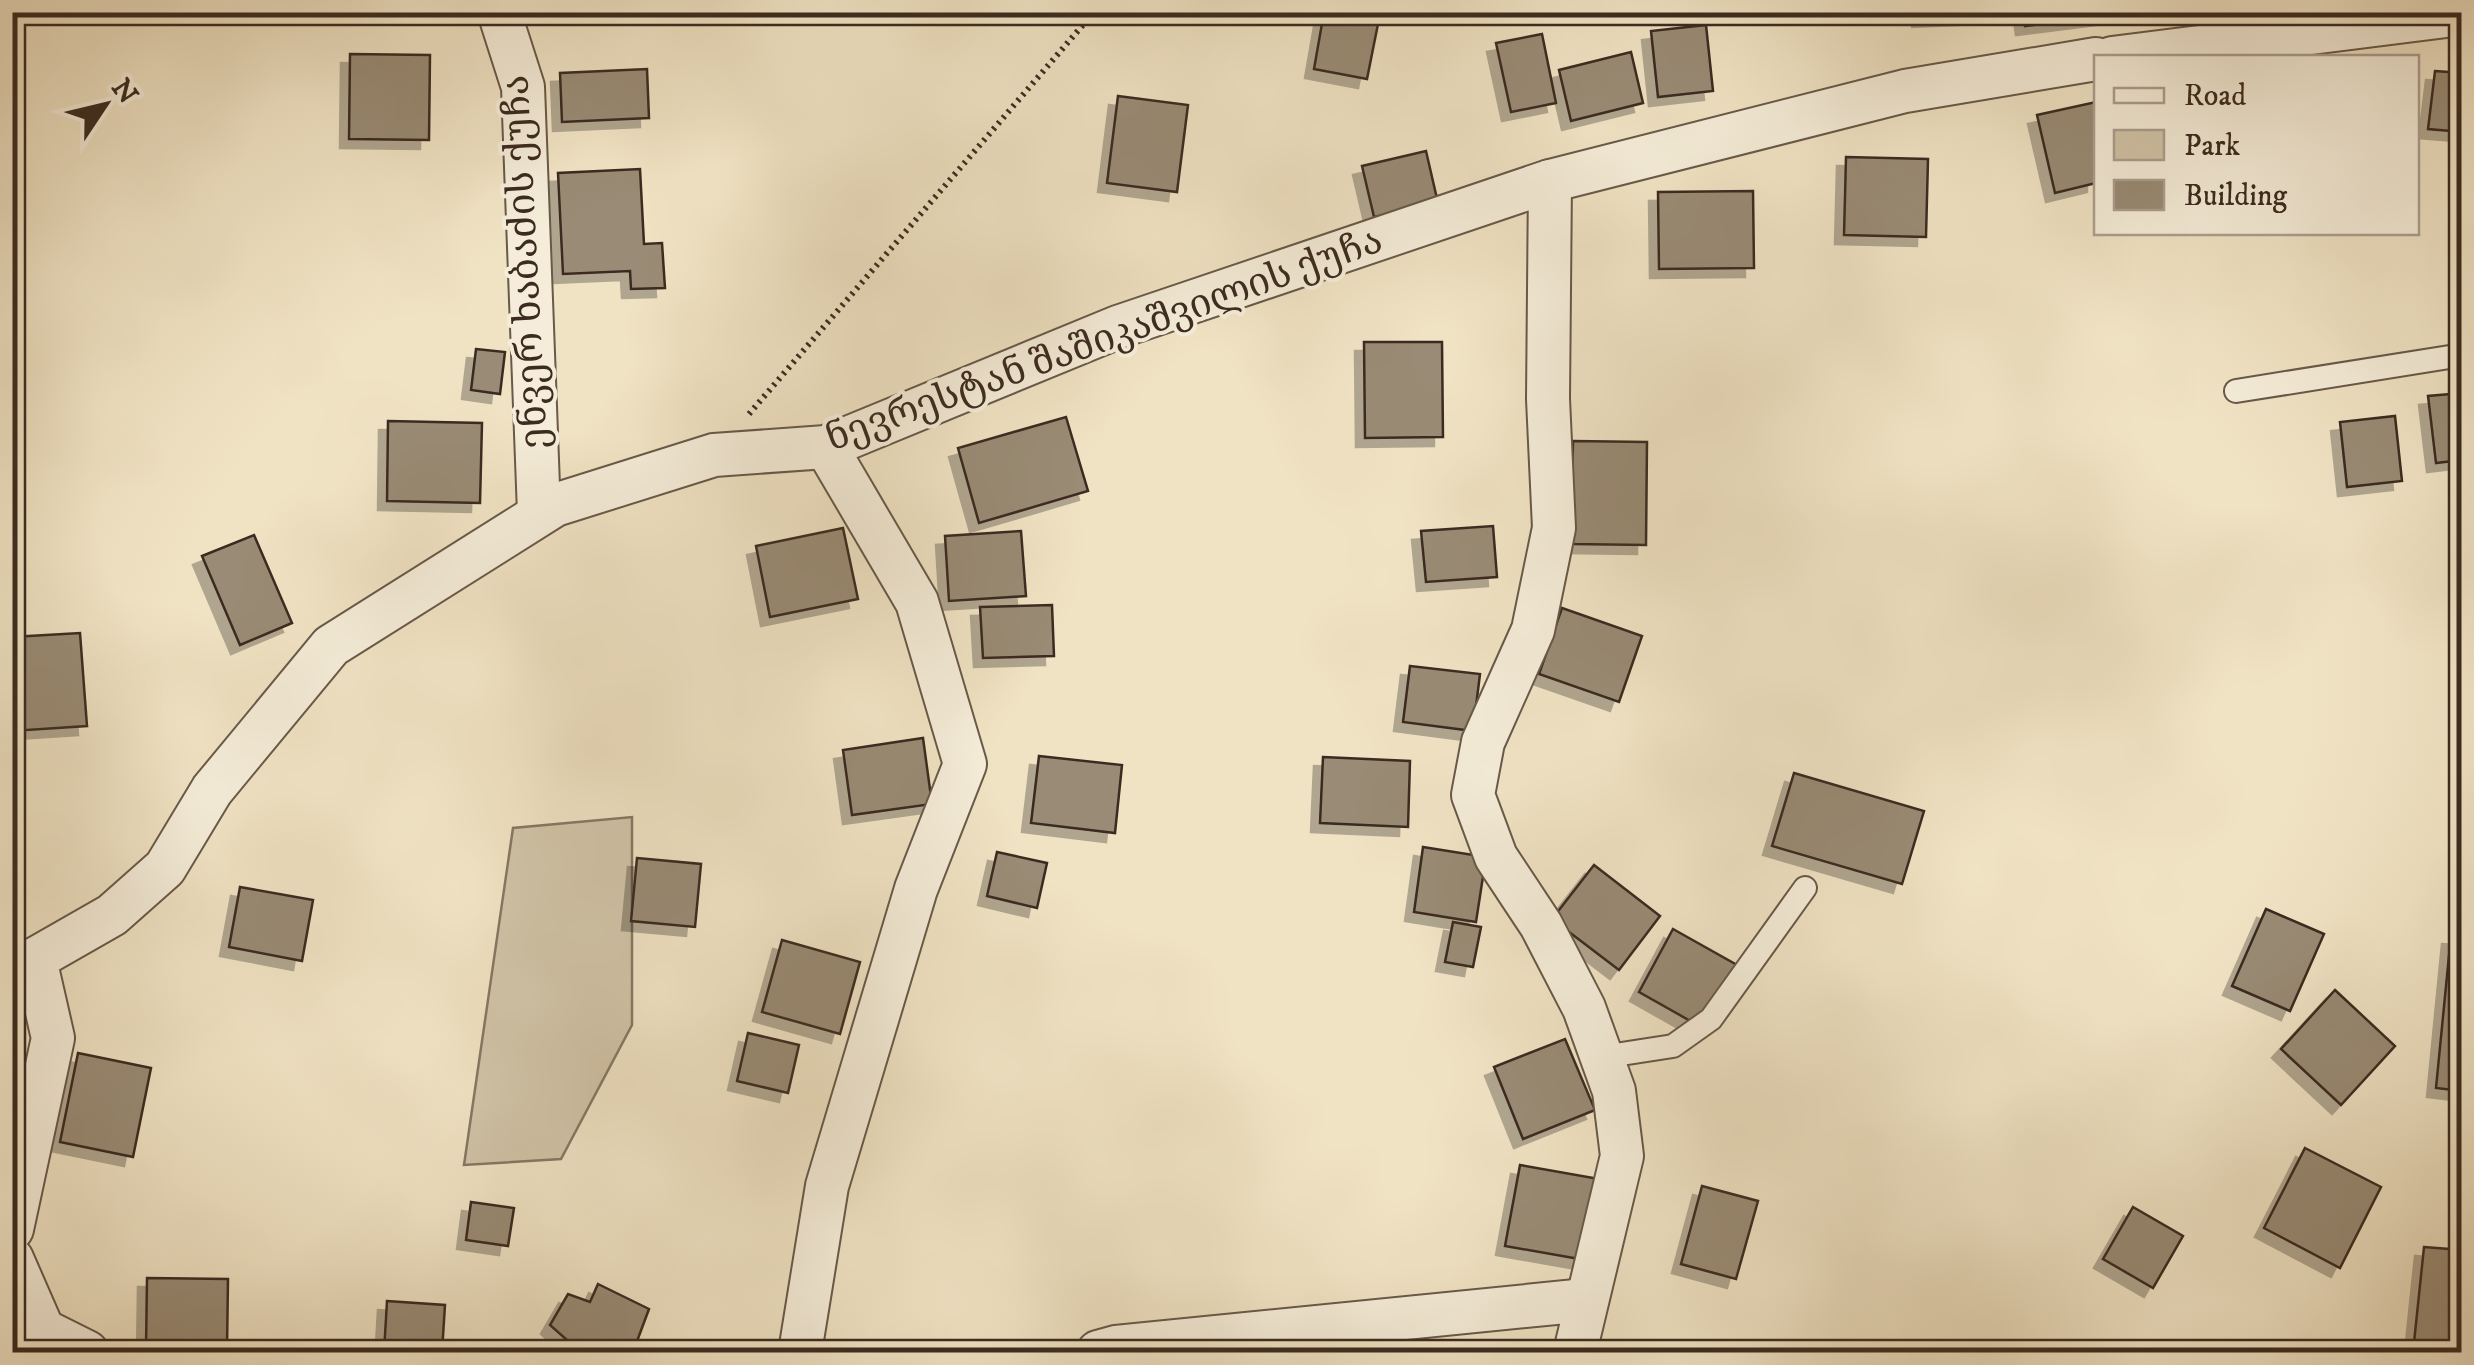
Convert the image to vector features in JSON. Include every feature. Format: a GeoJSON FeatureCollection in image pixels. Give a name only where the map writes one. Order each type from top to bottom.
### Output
{"type":"FeatureCollection","features":[{"type":"Feature","properties":{"kind":"street","name":"ენვერ ხაბაძის ქუჩა"},"geometry":{"type":"LineString","coordinates":[[498,12],[522,87],[540,514]]}},
{"type":"Feature","properties":{"kind":"street"},"geometry":{"type":"LineString","coordinates":[[2136,55],[2462,14]]}},
{"type":"Feature","properties":{"kind":"street","name":"ნევრესტან შაშიკაშვილის ქუჩა"},"geometry":{"type":"LineString","coordinates":[[12,1230],[53,1038],[24,952],[112,915],[166,868],[212,790],[331,646],[540,514],[714,455],[826,447],[1118,328],[1550,180],[1905,92],[2094,60]]}},
{"type":"Feature","properties":{"kind":"street"},"geometry":{"type":"LineString","coordinates":[[1550,180],[1548,399],[1554,528],[1533,630],[1483,742],[1473,795],[1496,858],[1550,942],[1584,1008],[1614,1091],[1622,1156],[1575,1352]]}},
{"type":"Feature","properties":{"kind":"street"},"geometry":{"type":"LineString","coordinates":[[800,1352],[827,1186],[916,889],[965,764],[917,602],[826,447]]}},
{"type":"Feature","properties":{"kind":"street"},"geometry":{"type":"LineString","coordinates":[[12,1259],[42,1330],[87,1352]]}},
{"type":"Feature","properties":{"kind":"street"},"geometry":{"type":"LineString","coordinates":[[1098,1352],[1116,1347],[1586,1300]]}},
{"type":"Feature","properties":{"kind":"lane"},"geometry":{"type":"LineString","coordinates":[[2236,391],[2462,355]]}},
{"type":"Feature","properties":{"kind":"lane"},"geometry":{"type":"LineString","coordinates":[[1602,1057],[1672,1046],[1712,1019],[1804,888]]}},
{"type":"Feature","properties":{"kind":"path"},"geometry":{"type":"LineString","coordinates":[[714,455],[1094,12]]}},
{"type":"Feature","properties":{"kind":"green space"},"geometry":{"type":"Polygon","coordinates":[[[632,817],[632,1025],[561,1159],[464,1165],[513,828],[632,817]]]}},
{"type":"Feature","properties":{"kind":"building"},"geometry":{"type":"Polygon","coordinates":[[[1324,12],[1380,14],[1367,79],[1314,69],[1324,12]]]}},
{"type":"Feature","properties":{"kind":"building"},"geometry":{"type":"Polygon","coordinates":[[[1920,12],[1987,12],[1987,15],[1921,18],[1920,12]]]}},
{"type":"Feature","properties":{"kind":"building"},"geometry":{"type":"Polygon","coordinates":[[[2023,12],[2114,12],[2114,15],[2025,26],[2023,12]]]}},
{"type":"Feature","properties":{"kind":"building"},"geometry":{"type":"Polygon","coordinates":[[[1706,25],[1713,91],[1658,97],[1651,31],[1706,25]]]}},
{"type":"Feature","properties":{"kind":"building"},"geometry":{"type":"Polygon","coordinates":[[[1542,34],[1556,103],[1511,112],[1496,43],[1542,34]]]}},
{"type":"Feature","properties":{"kind":"building"},"geometry":{"type":"Polygon","coordinates":[[[1631,52],[1643,103],[1571,121],[1559,70],[1631,52]]]}},
{"type":"Feature","properties":{"kind":"building"},"geometry":{"type":"Polygon","coordinates":[[[350,54],[430,55],[429,140],[349,139],[350,54]]]}},
{"type":"Feature","properties":{"kind":"building"},"geometry":{"type":"Polygon","coordinates":[[[647,69],[649,118],[562,122],[560,73],[647,69]]]}},
{"type":"Feature","properties":{"kind":"building"},"geometry":{"type":"Polygon","coordinates":[[[2435,71],[2462,73],[2462,132],[2428,129],[2435,71]]]}},
{"type":"Feature","properties":{"kind":"building"},"geometry":{"type":"Polygon","coordinates":[[[1118,96],[1188,105],[1177,192],[1107,183],[1118,96]]]}},
{"type":"Feature","properties":{"kind":"building"},"geometry":{"type":"Polygon","coordinates":[[[2094,102],[2094,183],[2055,193],[2037,115],[2094,102]]]}},
{"type":"Feature","properties":{"kind":"building"},"geometry":{"type":"Polygon","coordinates":[[[1426,151],[1438,203],[1374,217],[1362,166],[1426,151]]]}},
{"type":"Feature","properties":{"kind":"building"},"geometry":{"type":"Polygon","coordinates":[[[1846,157],[1928,159],[1926,237],[1844,235],[1846,157]]]}},
{"type":"Feature","properties":{"kind":"building"},"geometry":{"type":"Polygon","coordinates":[[[640,169],[644,244],[662,243],[665,288],[631,289],[630,271],[563,274],[558,173],[640,169]]]}},
{"type":"Feature","properties":{"kind":"building"},"geometry":{"type":"Polygon","coordinates":[[[1753,191],[1754,268],[1659,269],[1658,192],[1753,191]]]}},
{"type":"Feature","properties":{"kind":"building"},"geometry":{"type":"Polygon","coordinates":[[[1364,342],[1442,342],[1443,437],[1365,438],[1364,342]]]}},
{"type":"Feature","properties":{"kind":"building"},"geometry":{"type":"Polygon","coordinates":[[[476,349],[505,352],[500,394],[471,390],[476,349]]]}},
{"type":"Feature","properties":{"kind":"building"},"geometry":{"type":"Polygon","coordinates":[[[2462,393],[2462,460],[2436,463],[2428,396],[2462,393]]]}},
{"type":"Feature","properties":{"kind":"building"},"geometry":{"type":"Polygon","coordinates":[[[2395,416],[2402,481],[2347,487],[2340,422],[2395,416]]]}},
{"type":"Feature","properties":{"kind":"building"},"geometry":{"type":"Polygon","coordinates":[[[1066,417],[1088,491],[979,523],[958,448],[1066,417]]]}},
{"type":"Feature","properties":{"kind":"building"},"geometry":{"type":"Polygon","coordinates":[[[388,421],[482,423],[480,503],[387,501],[388,421]]]}},
{"type":"Feature","properties":{"kind":"building"},"geometry":{"type":"Polygon","coordinates":[[[1573,441],[1647,442],[1646,545],[1571,544],[1573,441]]]}},
{"type":"Feature","properties":{"kind":"building"},"geometry":{"type":"Polygon","coordinates":[[[1493,526],[1497,577],[1426,582],[1421,531],[1493,526]]]}},
{"type":"Feature","properties":{"kind":"building"},"geometry":{"type":"Polygon","coordinates":[[[843,528],[858,599],[770,617],[756,546],[843,528]]]}},
{"type":"Feature","properties":{"kind":"building"},"geometry":{"type":"Polygon","coordinates":[[[1021,531],[1026,596],[949,601],[945,536],[1021,531]]]}},
{"type":"Feature","properties":{"kind":"building"},"geometry":{"type":"Polygon","coordinates":[[[254,535],[292,623],[240,645],[202,556],[254,535]]]}},
{"type":"Feature","properties":{"kind":"building"},"geometry":{"type":"Polygon","coordinates":[[[1052,605],[1054,656],[983,658],[980,607],[1052,605]]]}},
{"type":"Feature","properties":{"kind":"building"},"geometry":{"type":"Polygon","coordinates":[[[1562,608],[1642,636],[1619,702],[1539,674],[1562,608]]]}},
{"type":"Feature","properties":{"kind":"building"},"geometry":{"type":"Polygon","coordinates":[[[80,633],[87,726],[12,731],[12,637],[80,633]]]}},
{"type":"Feature","properties":{"kind":"building"},"geometry":{"type":"Polygon","coordinates":[[[1410,666],[1480,674],[1473,731],[1403,722],[1410,666]]]}},
{"type":"Feature","properties":{"kind":"building"},"geometry":{"type":"Polygon","coordinates":[[[923,738],[932,804],[852,815],[843,750],[923,738]]]}},
{"type":"Feature","properties":{"kind":"building"},"geometry":{"type":"Polygon","coordinates":[[[1039,756],[1122,765],[1115,833],[1031,823],[1039,756]]]}},
{"type":"Feature","properties":{"kind":"building"},"geometry":{"type":"Polygon","coordinates":[[[1323,757],[1410,761],[1408,827],[1320,823],[1323,757]]]}},
{"type":"Feature","properties":{"kind":"building"},"geometry":{"type":"Polygon","coordinates":[[[1794,773],[1924,811],[1902,884],[1772,846],[1794,773]]]}},
{"type":"Feature","properties":{"kind":"building"},"geometry":{"type":"Polygon","coordinates":[[[1423,847],[1486,857],[1476,922],[1414,912],[1423,847]]]}},
{"type":"Feature","properties":{"kind":"building"},"geometry":{"type":"Polygon","coordinates":[[[997,852],[1047,863],[1037,908],[987,896],[997,852]]]}},
{"type":"Feature","properties":{"kind":"building"},"geometry":{"type":"Polygon","coordinates":[[[637,858],[701,864],[695,927],[631,921],[637,858]]]}},
{"type":"Feature","properties":{"kind":"building"},"geometry":{"type":"Polygon","coordinates":[[[1594,865],[1660,916],[1619,970],[1552,919],[1594,865]]]}},
{"type":"Feature","properties":{"kind":"building"},"geometry":{"type":"Polygon","coordinates":[[[240,887],[313,900],[302,961],[229,947],[240,887]]]}},
{"type":"Feature","properties":{"kind":"building"},"geometry":{"type":"Polygon","coordinates":[[[2266,909],[2324,934],[2290,1011],[2232,986],[2266,909]]]}},
{"type":"Feature","properties":{"kind":"building"},"geometry":{"type":"Polygon","coordinates":[[[1453,922],[1481,927],[1473,967],[1445,962],[1453,922]]]}},
{"type":"Feature","properties":{"kind":"building"},"geometry":{"type":"Polygon","coordinates":[[[1673,929],[1737,965],[1701,1027],[1639,992],[1673,929]]]}},
{"type":"Feature","properties":{"kind":"building"},"geometry":{"type":"Polygon","coordinates":[[[2451,935],[2462,936],[2462,1091],[2436,1088],[2451,935]]]}},
{"type":"Feature","properties":{"kind":"building"},"geometry":{"type":"Polygon","coordinates":[[[782,940],[860,962],[840,1034],[762,1012],[782,940]]]}},
{"type":"Feature","properties":{"kind":"building"},"geometry":{"type":"Polygon","coordinates":[[[2335,990],[2395,1046],[2341,1105],[2281,1049],[2335,990]]]}},
{"type":"Feature","properties":{"kind":"building"},"geometry":{"type":"Polygon","coordinates":[[[748,1033],[799,1045],[788,1093],[737,1081],[748,1033]]]}},
{"type":"Feature","properties":{"kind":"building"},"geometry":{"type":"Polygon","coordinates":[[[1565,1039],[1595,1110],[1523,1139],[1494,1067],[1565,1039]]]}},
{"type":"Feature","properties":{"kind":"building"},"geometry":{"type":"Polygon","coordinates":[[[78,1053],[151,1068],[133,1157],[60,1142],[78,1053]]]}},
{"type":"Feature","properties":{"kind":"building"},"geometry":{"type":"Polygon","coordinates":[[[2305,1148],[2381,1187],[2340,1268],[2264,1228],[2305,1148]]]}},
{"type":"Feature","properties":{"kind":"building"},"geometry":{"type":"Polygon","coordinates":[[[1520,1165],[1599,1179],[1585,1260],[1505,1246],[1520,1165]]]}},
{"type":"Feature","properties":{"kind":"building"},"geometry":{"type":"Polygon","coordinates":[[[1702,1186],[1758,1201],[1736,1279],[1681,1264],[1702,1186]]]}},
{"type":"Feature","properties":{"kind":"building"},"geometry":{"type":"Polygon","coordinates":[[[471,1202],[514,1208],[508,1246],[466,1240],[471,1202]]]}},
{"type":"Feature","properties":{"kind":"building"},"geometry":{"type":"Polygon","coordinates":[[[2133,1207],[2183,1236],[2153,1288],[2103,1259],[2133,1207]]]}},
{"type":"Feature","properties":{"kind":"building"},"geometry":{"type":"Polygon","coordinates":[[[2424,1247],[2462,1250],[2462,1352],[2413,1352],[2424,1247]]]}},
{"type":"Feature","properties":{"kind":"building"},"geometry":{"type":"Polygon","coordinates":[[[147,1278],[228,1279],[227,1349],[146,1348],[147,1278]]]}},
{"type":"Feature","properties":{"kind":"building"},"geometry":{"type":"Polygon","coordinates":[[[598,1284],[649,1309],[633,1352],[575,1352],[576,1348],[550,1325],[568,1294],[590,1302],[598,1284]]]}},
{"type":"Feature","properties":{"kind":"building"},"geometry":{"type":"Polygon","coordinates":[[[387,1301],[445,1305],[442,1352],[384,1352],[387,1301]]]}}]}
